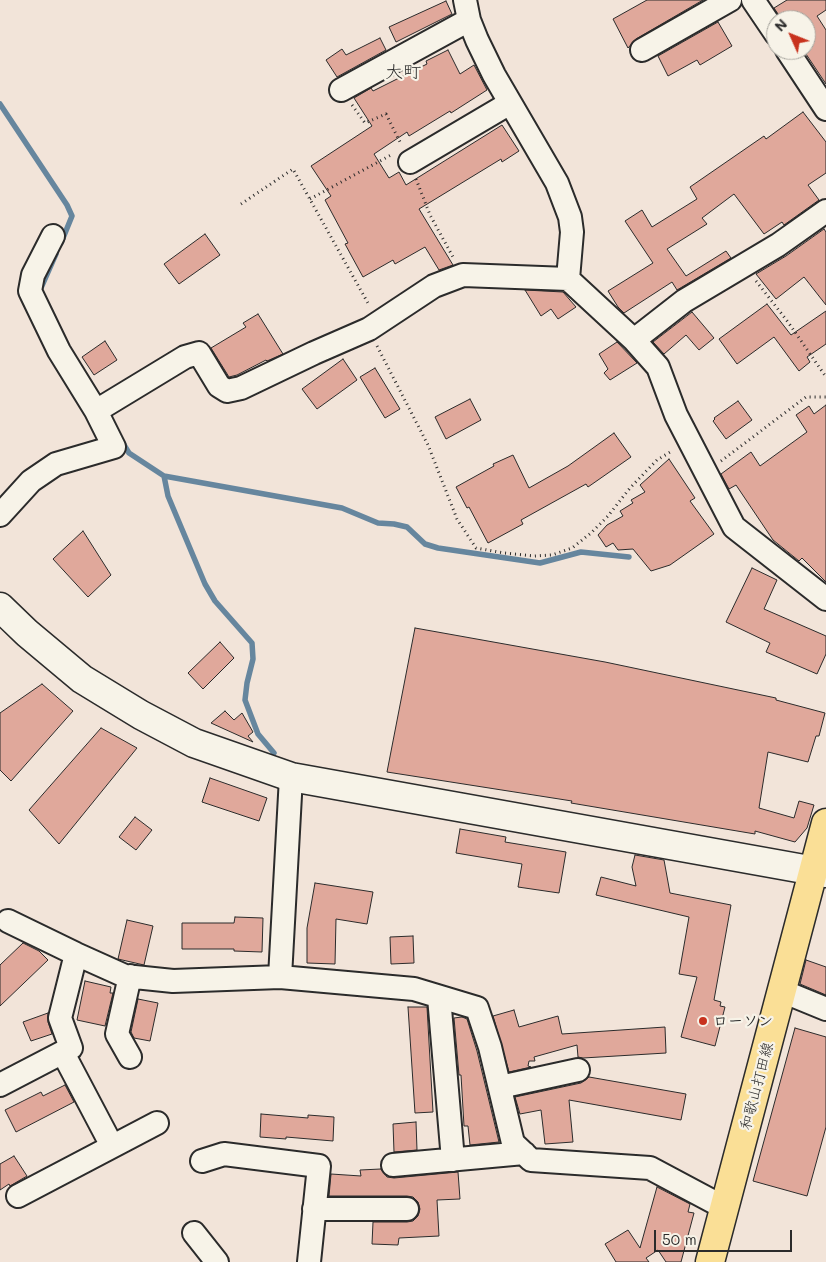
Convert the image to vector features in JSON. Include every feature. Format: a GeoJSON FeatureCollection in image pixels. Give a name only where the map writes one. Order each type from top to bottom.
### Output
{"type":"FeatureCollection","features":[{"type":"Feature","properties":{"kind":"main road","name":"和歌山打田線"},"geometry":{"type":"LineString","coordinates":[[710,1262],[782,991],[820,872],[826,822]]}},
{"type":"Feature","properties":{"kind":"street"},"geometry":{"type":"LineString","coordinates":[[642,50],[730,0]]}},
{"type":"Feature","properties":{"kind":"street"},"geometry":{"type":"LineString","coordinates":[[753,0],[766,19]]}},
{"type":"Feature","properties":{"kind":"street"},"geometry":{"type":"LineString","coordinates":[[341,90],[467,10],[481,49],[557,183],[570,217],[572,232],[568,279]]}},
{"type":"Feature","properties":{"kind":"street"},"geometry":{"type":"LineString","coordinates":[[793,60],[826,109]]}},
{"type":"Feature","properties":{"kind":"street"},"geometry":{"type":"LineString","coordinates":[[402,157],[510,103]]}},
{"type":"Feature","properties":{"kind":"street"},"geometry":{"type":"LineString","coordinates":[[634,340],[684,301],[778,245],[826,211]]}},
{"type":"Feature","properties":{"kind":"street"},"geometry":{"type":"LineString","coordinates":[[0,515],[31,481],[56,464],[114,447],[96,411],[59,352],[30,291],[33,275],[52,236]]}},
{"type":"Feature","properties":{"kind":"street"},"geometry":{"type":"LineString","coordinates":[[96,411],[185,357],[199,353],[219,386],[227,391],[241,388],[374,326],[434,286],[463,275],[568,279],[634,340],[658,366],[676,415],[734,527],[826,599]]}},
{"type":"Feature","properties":{"kind":"street"},"geometry":{"type":"LineString","coordinates":[[0,607],[27,633],[82,679],[141,715],[194,743],[291,777],[820,872]]}},
{"type":"Feature","properties":{"kind":"street"},"geometry":{"type":"LineString","coordinates":[[280,977],[291,777]]}},
{"type":"Feature","properties":{"kind":"street"},"geometry":{"type":"LineString","coordinates":[[8,921],[125,976],[173,981],[280,977],[414,989],[477,1008],[490,1047],[513,1143],[531,1160],[650,1168],[724,1208]]}},
{"type":"Feature","properties":{"kind":"street"},"geometry":{"type":"LineString","coordinates":[[0,1085],[71,1048],[60,1018],[76,954]]}},
{"type":"Feature","properties":{"kind":"street"},"geometry":{"type":"LineString","coordinates":[[130,976],[117,1034],[130,1057]]}},
{"type":"Feature","properties":{"kind":"street"},"geometry":{"type":"LineString","coordinates":[[782,991],[826,1009]]}},
{"type":"Feature","properties":{"kind":"street"},"geometry":{"type":"LineString","coordinates":[[439,996],[453,1160]]}},
{"type":"Feature","properties":{"kind":"street"},"geometry":{"type":"LineString","coordinates":[[63,1053],[112,1146]]}},
{"type":"Feature","properties":{"kind":"street"},"geometry":{"type":"LineString","coordinates":[[500,1087],[578,1070]]}},
{"type":"Feature","properties":{"kind":"street"},"geometry":{"type":"LineString","coordinates":[[18,1196],[157,1123]]}},
{"type":"Feature","properties":{"kind":"street"},"geometry":{"type":"LineString","coordinates":[[202,1161],[224,1154],[319,1166],[309,1262]]}},
{"type":"Feature","properties":{"kind":"street"},"geometry":{"type":"LineString","coordinates":[[393,1165],[524,1154]]}},
{"type":"Feature","properties":{"kind":"street"},"geometry":{"type":"LineString","coordinates":[[314,1209],[407,1209]]}},
{"type":"Feature","properties":{"kind":"street"},"geometry":{"type":"LineString","coordinates":[[194,1233],[217,1262]]}},
{"type":"Feature","properties":{"kind":"path"},"geometry":{"type":"LineString","coordinates":[[310,199],[402,157]]}},
{"type":"Feature","properties":{"kind":"path"},"geometry":{"type":"LineString","coordinates":[[241,204],[293,169],[374,326],[428,445],[457,519],[476,548],[534,556],[552,555],[572,548],[602,522],[630,488],[657,460],[690,441]]}},
{"type":"Feature","properties":{"kind":"path"},"geometry":{"type":"LineString","coordinates":[[744,265],[788,322],[826,377]]}},
{"type":"Feature","properties":{"kind":"path"},"geometry":{"type":"LineString","coordinates":[[707,472],[806,396],[826,397]]}},
{"type":"Feature","properties":{"kind":"building"},"geometry":{"type":"Polygon","coordinates":[[[647,0],[703,0],[636,39],[628,48],[613,19],[647,0]]]}},
{"type":"Feature","properties":{"kind":"building"},"geometry":{"type":"Polygon","coordinates":[[[787,0],[826,0],[826,10],[817,16],[826,30],[826,84],[810,60],[816,60],[816,10],[775,10],[774,8],[787,0]]]}},
{"type":"Feature","properties":{"kind":"building"},"geometry":{"type":"Polygon","coordinates":[[[446,1],[452,14],[396,42],[389,27],[446,1]]]}},
{"type":"Feature","properties":{"kind":"building"},"geometry":{"type":"Polygon","coordinates":[[[718,22],[732,46],[700,65],[697,60],[668,76],[658,56],[718,22]]]}},
{"type":"Feature","properties":{"kind":"building"},"geometry":{"type":"Polygon","coordinates":[[[380,38],[386,50],[337,77],[326,60],[342,49],[346,55],[380,38]]]}},
{"type":"Feature","properties":{"kind":"building"},"geometry":{"type":"Polygon","coordinates":[[[448,50],[460,74],[474,65],[487,90],[451,113],[450,111],[409,136],[407,132],[374,154],[389,178],[399,172],[406,185],[502,125],[519,151],[502,162],[501,159],[419,209],[453,265],[439,270],[425,247],[395,264],[393,260],[363,277],[345,244],[348,243],[325,200],[331,196],[311,166],[372,126],[354,98],[371,88],[373,91],[427,64],[426,61],[448,50]]]}},
{"type":"Feature","properties":{"kind":"building"},"geometry":{"type":"Polygon","coordinates":[[[803,112],[826,142],[826,173],[808,185],[819,200],[784,225],[782,222],[764,234],[734,194],[702,218],[707,224],[667,249],[686,276],[726,251],[731,258],[677,290],[672,282],[624,313],[608,291],[653,263],[625,221],[642,210],[652,227],[697,199],[690,187],[764,136],[766,139],[803,112]]]}},
{"type":"Feature","properties":{"kind":"building"},"geometry":{"type":"Polygon","coordinates":[[[824,229],[826,232],[826,305],[804,277],[776,299],[756,274],[786,256],[824,229]]]}},
{"type":"Feature","properties":{"kind":"building"},"geometry":{"type":"Polygon","coordinates":[[[205,234],[220,255],[179,284],[164,264],[205,234]]]}},
{"type":"Feature","properties":{"kind":"building"},"geometry":{"type":"Polygon","coordinates":[[[525,290],[563,292],[576,307],[558,319],[551,309],[541,316],[525,290]]]}},
{"type":"Feature","properties":{"kind":"building"},"geometry":{"type":"Polygon","coordinates":[[[767,304],[791,335],[826,311],[826,344],[807,357],[810,362],[799,371],[774,337],[737,364],[719,339],[767,304]]]}},
{"type":"Feature","properties":{"kind":"building"},"geometry":{"type":"Polygon","coordinates":[[[692,312],[714,338],[699,350],[686,335],[664,354],[653,342],[692,312]]]}},
{"type":"Feature","properties":{"kind":"building"},"geometry":{"type":"Polygon","coordinates":[[[258,314],[283,354],[229,377],[211,348],[246,327],[243,323],[258,314]]]}},
{"type":"Feature","properties":{"kind":"building"},"geometry":{"type":"Polygon","coordinates":[[[105,341],[117,360],[94,375],[82,357],[105,341]]]}},
{"type":"Feature","properties":{"kind":"building"},"geometry":{"type":"Polygon","coordinates":[[[617,342],[637,363],[610,380],[604,373],[608,369],[599,354],[617,342]]]}},
{"type":"Feature","properties":{"kind":"building"},"geometry":{"type":"Polygon","coordinates":[[[343,359],[357,380],[317,409],[302,389],[343,359]]]}},
{"type":"Feature","properties":{"kind":"building"},"geometry":{"type":"Polygon","coordinates":[[[375,368],[400,409],[385,418],[360,377],[375,368]]]}},
{"type":"Feature","properties":{"kind":"building"},"geometry":{"type":"Polygon","coordinates":[[[470,399],[481,420],[446,439],[435,417],[470,399]]]}},
{"type":"Feature","properties":{"kind":"building"},"geometry":{"type":"Polygon","coordinates":[[[738,401],[752,420],[726,439],[713,421],[714,418],[738,401]]]}},
{"type":"Feature","properties":{"kind":"building"},"geometry":{"type":"Polygon","coordinates":[[[826,405],[826,582],[802,558],[799,561],[773,540],[736,485],[729,489],[721,474],[751,452],[760,466],[807,432],[796,415],[809,406],[814,414],[826,405]]]}},
{"type":"Feature","properties":{"kind":"building"},"geometry":{"type":"Polygon","coordinates":[[[614,433],[631,457],[588,487],[586,484],[521,520],[523,524],[488,543],[456,487],[494,466],[493,464],[513,455],[529,488],[568,466],[614,433]]]}},
{"type":"Feature","properties":{"kind":"building"},"geometry":{"type":"Polygon","coordinates":[[[669,459],[695,498],[690,501],[714,534],[670,565],[651,571],[633,549],[618,550],[613,543],[606,547],[598,535],[607,525],[623,516],[620,511],[633,503],[631,500],[645,492],[640,485],[669,459]]]}},
{"type":"Feature","properties":{"kind":"building"},"geometry":{"type":"Polygon","coordinates":[[[83,531],[111,575],[88,597],[53,559],[83,531]]]}},
{"type":"Feature","properties":{"kind":"building"},"geometry":{"type":"Polygon","coordinates":[[[752,568],[777,580],[764,609],[826,636],[826,654],[817,674],[766,652],[770,643],[726,622],[752,568]]]}},
{"type":"Feature","properties":{"kind":"building"},"geometry":{"type":"Polygon","coordinates":[[[415,628],[605,662],[776,698],[776,700],[825,713],[819,736],[816,736],[808,762],[768,752],[759,808],[794,818],[799,801],[814,805],[807,828],[795,842],[755,831],[755,834],[571,803],[572,801],[387,772],[415,628]]]}},
{"type":"Feature","properties":{"kind":"building"},"geometry":{"type":"Polygon","coordinates":[[[220,642],[234,658],[203,689],[188,673],[220,642]]]}},
{"type":"Feature","properties":{"kind":"building"},"geometry":{"type":"Polygon","coordinates":[[[42,684],[73,711],[11,781],[0,770],[0,713],[42,684]]]}},
{"type":"Feature","properties":{"kind":"building"},"geometry":{"type":"Polygon","coordinates":[[[225,711],[234,720],[242,713],[253,732],[248,736],[253,742],[211,723],[225,711]]]}},
{"type":"Feature","properties":{"kind":"building"},"geometry":{"type":"Polygon","coordinates":[[[101,728],[137,748],[59,844],[29,810],[101,728]]]}},
{"type":"Feature","properties":{"kind":"building"},"geometry":{"type":"Polygon","coordinates":[[[210,778],[267,798],[259,821],[202,802],[210,778]]]}},
{"type":"Feature","properties":{"kind":"building"},"geometry":{"type":"Polygon","coordinates":[[[135,817],[152,830],[136,850],[119,837],[135,817]]]}},
{"type":"Feature","properties":{"kind":"building"},"geometry":{"type":"Polygon","coordinates":[[[460,829],[506,837],[505,842],[566,852],[559,893],[518,887],[522,864],[456,853],[460,829]]]}},
{"type":"Feature","properties":{"kind":"building"},"geometry":{"type":"Polygon","coordinates":[[[635,855],[664,860],[670,893],[731,905],[714,1000],[721,1002],[720,1006],[725,1007],[715,1046],[681,1037],[697,977],[679,974],[689,917],[596,895],[601,877],[636,886],[632,867],[635,855]]]}},
{"type":"Feature","properties":{"kind":"building"},"geometry":{"type":"Polygon","coordinates":[[[315,883],[373,892],[367,924],[336,919],[335,964],[307,963],[307,928],[315,883]]]}},
{"type":"Feature","properties":{"kind":"building"},"geometry":{"type":"Polygon","coordinates":[[[235,917],[263,918],[262,952],[234,951],[234,949],[182,949],[182,923],[234,923],[235,917]]]}},
{"type":"Feature","properties":{"kind":"building"},"geometry":{"type":"Polygon","coordinates":[[[127,920],[153,926],[144,965],[118,959],[127,920]]]}},
{"type":"Feature","properties":{"kind":"building"},"geometry":{"type":"Polygon","coordinates":[[[413,936],[414,963],[391,964],[390,937],[413,936]]]}},
{"type":"Feature","properties":{"kind":"building"},"geometry":{"type":"Polygon","coordinates":[[[23,943],[39,951],[48,960],[0,1006],[0,965],[23,943]]]}},
{"type":"Feature","properties":{"kind":"building"},"geometry":{"type":"Polygon","coordinates":[[[806,960],[826,967],[826,995],[800,984],[806,960]]]}},
{"type":"Feature","properties":{"kind":"building"},"geometry":{"type":"Polygon","coordinates":[[[85,981],[111,987],[110,993],[113,993],[105,1026],[77,1020],[85,981]]]}},
{"type":"Feature","properties":{"kind":"building"},"geometry":{"type":"Polygon","coordinates":[[[138,999],[158,1003],[150,1041],[134,1038],[131,1032],[138,999]]]}},
{"type":"Feature","properties":{"kind":"building"},"geometry":{"type":"Polygon","coordinates":[[[408,1007],[427,1007],[433,1112],[415,1113],[408,1007]]]}},
{"type":"Feature","properties":{"kind":"building"},"geometry":{"type":"Polygon","coordinates":[[[514,1010],[519,1027],[558,1016],[562,1034],[665,1027],[666,1053],[583,1058],[578,1057],[577,1045],[534,1057],[535,1061],[529,1061],[528,1066],[531,1067],[509,1072],[493,1016],[514,1010]]]}},
{"type":"Feature","properties":{"kind":"building"},"geometry":{"type":"Polygon","coordinates":[[[48,1013],[48,1022],[52,1034],[31,1041],[23,1022],[48,1013]]]}},
{"type":"Feature","properties":{"kind":"building"},"geometry":{"type":"Polygon","coordinates":[[[462,1017],[467,1019],[477,1051],[499,1142],[470,1145],[468,1126],[464,1126],[461,1075],[459,1075],[454,1018],[462,1017]]]}},
{"type":"Feature","properties":{"kind":"building"},"geometry":{"type":"Polygon","coordinates":[[[795,1028],[826,1037],[826,1127],[807,1196],[753,1181],[795,1028]]]}},
{"type":"Feature","properties":{"kind":"building"},"geometry":{"type":"Polygon","coordinates":[[[589,1077],[686,1094],[681,1120],[569,1100],[573,1142],[545,1144],[541,1110],[520,1114],[515,1097],[581,1083],[589,1077]]]}},
{"type":"Feature","properties":{"kind":"building"},"geometry":{"type":"Polygon","coordinates":[[[65,1085],[74,1102],[16,1132],[5,1110],[41,1092],[43,1096],[65,1085]]]}},
{"type":"Feature","properties":{"kind":"building"},"geometry":{"type":"Polygon","coordinates":[[[261,1114],[308,1118],[308,1115],[334,1117],[333,1141],[260,1137],[261,1114]]]}},
{"type":"Feature","properties":{"kind":"building"},"geometry":{"type":"Polygon","coordinates":[[[416,1122],[417,1150],[394,1152],[393,1124],[416,1122]]]}},
{"type":"Feature","properties":{"kind":"building"},"geometry":{"type":"Polygon","coordinates":[[[14,1156],[27,1176],[0,1190],[0,1164],[14,1156]]]}},
{"type":"Feature","properties":{"kind":"building"},"geometry":{"type":"Polygon","coordinates":[[[381,1169],[387,1177],[394,1178],[458,1172],[460,1199],[437,1200],[439,1236],[399,1238],[398,1245],[372,1244],[373,1222],[413,1221],[418,1216],[420,1209],[418,1202],[413,1197],[407,1196],[329,1196],[331,1174],[361,1176],[360,1170],[381,1169]]]}},
{"type":"Feature","properties":{"kind":"building"},"geometry":{"type":"Polygon","coordinates":[[[657,1187],[690,1204],[688,1212],[694,1213],[681,1262],[666,1262],[658,1250],[646,1258],[649,1262],[616,1262],[605,1244],[628,1230],[640,1248],[657,1187]]]}},
{"type":"Feature","properties":{"kind":"waterway"},"geometry":{"type":"LineString","coordinates":[[0,104],[67,205],[72,216],[61,243]]}},
{"type":"Feature","properties":{"kind":"waterway"},"geometry":{"type":"LineString","coordinates":[[41,288],[56,254]]}},
{"type":"Feature","properties":{"kind":"waterway"},"geometry":{"type":"LineString","coordinates":[[121,440],[129,453],[164,476],[342,508],[378,523],[407,527],[425,544],[438,548],[540,563],[581,552],[629,557]]}},
{"type":"Feature","properties":{"kind":"waterway"},"geometry":{"type":"LineString","coordinates":[[164,476],[168,496],[205,584],[215,601],[252,643],[253,659],[245,700],[258,734],[274,753]]}},
{"type":"Feature","properties":{"kind":"place","name":"ローソン"},"geometry":{"type":"Point","coordinates":[703,1021]}},
{"type":"Feature","properties":{"kind":"district","name":"大町"},"geometry":{"type":"Point","coordinates":[403,72]}}]}
